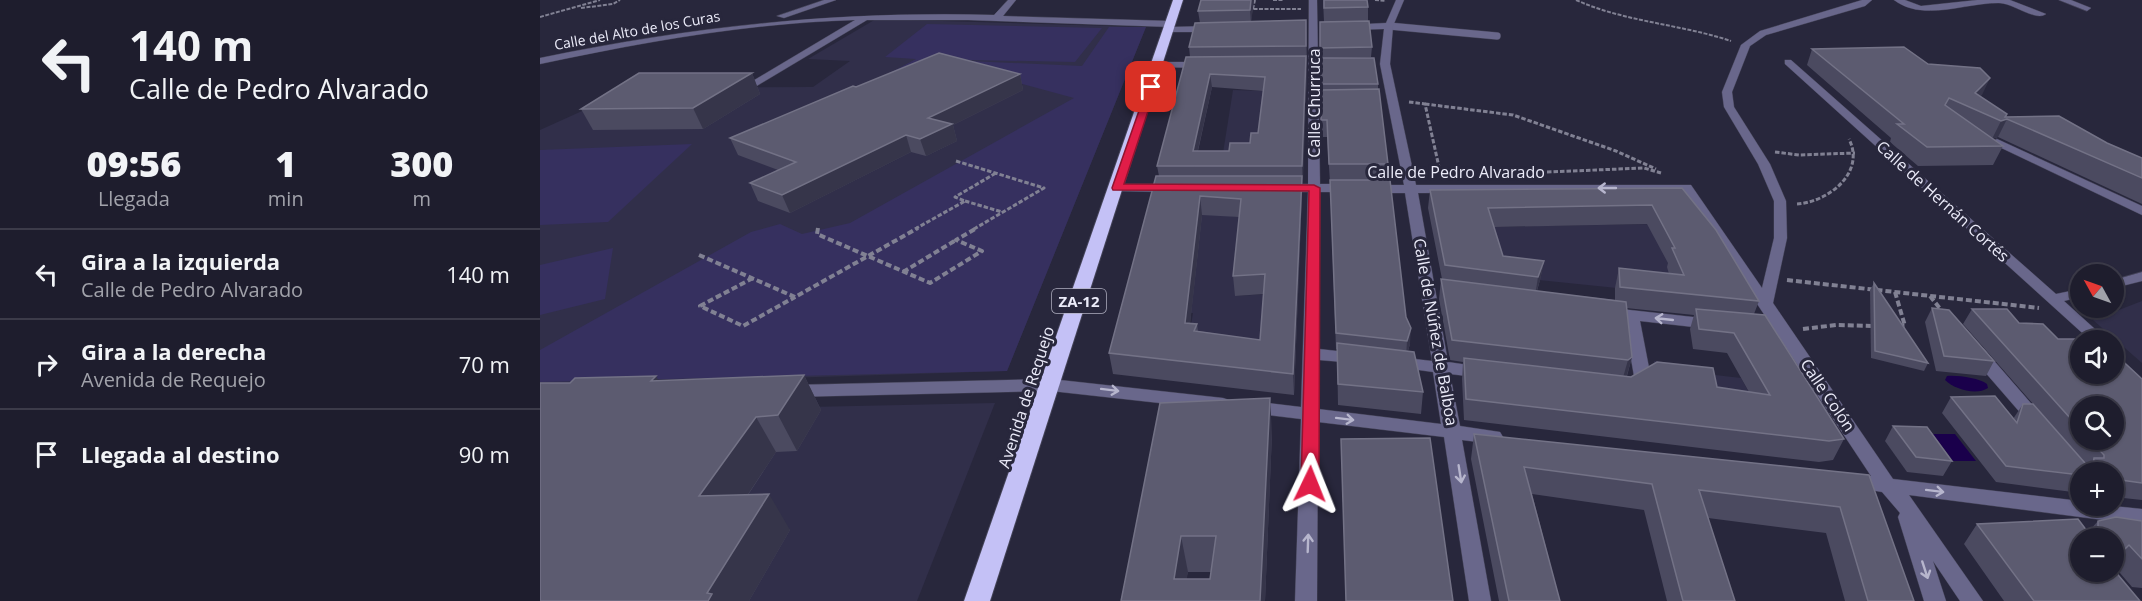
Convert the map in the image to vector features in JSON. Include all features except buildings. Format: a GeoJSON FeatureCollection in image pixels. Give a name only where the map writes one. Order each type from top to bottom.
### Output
{"type":"FeatureCollection","features":[{"type":"Feature","properties":{"kind":"highway","name":"Avenida de Requejo"},"geometry":{"type":"LineString","coordinates":[[977,601],[1118,188],[1178,0]]}},
{"type":"Feature","properties":{"kind":"street"},"geometry":{"type":"LineString","coordinates":[[797,17],[832,0]]}},
{"type":"Feature","properties":{"kind":"street"},"geometry":{"type":"LineString","coordinates":[[995,19],[1012,0]]}},
{"type":"Feature","properties":{"kind":"street","name":"Calle de Núñez de Balboa"},"geometry":{"type":"LineString","coordinates":[[1400,0],[1389,26],[1379,64],[1434,290],[1441,367],[1480,601]]}},
{"type":"Feature","properties":{"kind":"street"},"geometry":{"type":"LineString","coordinates":[[1766,302],[1781,230],[1780,203],[1774,185],[1729,107],[1727,93],[1746,45],[1772,30],[1850,8],[1868,0]]}},
{"type":"Feature","properties":{"kind":"street"},"geometry":{"type":"LineString","coordinates":[[1898,0],[1920,9],[2001,0],[2042,14]]}},
{"type":"Feature","properties":{"kind":"street"},"geometry":{"type":"LineString","coordinates":[[2063,0],[2087,8]]}},
{"type":"Feature","properties":{"kind":"street","name":"Calle Churruca"},"geometry":{"type":"LineString","coordinates":[[1306,601],[1312,414],[1314,188],[1321,64],[1314,28],[1313,4]]}},
{"type":"Feature","properties":{"kind":"street","name":"Calle del Alto de los Curas"},"geometry":{"type":"LineString","coordinates":[[540,61],[653,39],[797,17],[995,19],[1225,29]]}},
{"type":"Feature","properties":{"kind":"street"},"geometry":{"type":"LineString","coordinates":[[750,87],[865,18]]}},
{"type":"Feature","properties":{"kind":"street"},"geometry":{"type":"LineString","coordinates":[[1335,28],[1389,26]]}},
{"type":"Feature","properties":{"kind":"street","name":"Calle de Hernán Cortés"},"geometry":{"type":"LineString","coordinates":[[1788,62],[2087,330]]}},
{"type":"Feature","properties":{"kind":"street"},"geometry":{"type":"LineString","coordinates":[[1159,65],[1217,64]]}},
{"type":"Feature","properties":{"kind":"street"},"geometry":{"type":"LineString","coordinates":[[1298,64],[1321,64]]}},
{"type":"Feature","properties":{"kind":"street"},"geometry":{"type":"LineString","coordinates":[[1997,142],[2142,211]]}},
{"type":"Feature","properties":{"kind":"street"},"geometry":{"type":"LineString","coordinates":[[1118,188],[1184,188]]}},
{"type":"Feature","properties":{"kind":"street","name":"Calle de Pedro Alvarado"},"geometry":{"type":"LineString","coordinates":[[1264,188],[1687,188]]}},
{"type":"Feature","properties":{"kind":"street","name":"Calle Colón"},"geometry":{"type":"LineString","coordinates":[[1687,188],[1895,493],[1972,601]]}},
{"type":"Feature","properties":{"kind":"street"},"geometry":{"type":"LineString","coordinates":[[2124,281],[2142,276]]}},
{"type":"Feature","properties":{"kind":"street"},"geometry":{"type":"LineString","coordinates":[[2052,299],[2070,295]]}},
{"type":"Feature","properties":{"kind":"street"},"geometry":{"type":"LineString","coordinates":[[1608,313],[1726,325]]}},
{"type":"Feature","properties":{"kind":"street"},"geometry":{"type":"LineString","coordinates":[[1614,388],[1626,389],[1643,378],[1631,316]]}},
{"type":"Feature","properties":{"kind":"street"},"geometry":{"type":"LineString","coordinates":[[1762,329],[1785,331]]}},
{"type":"Feature","properties":{"kind":"street"},"geometry":{"type":"LineString","coordinates":[[1966,339],[2050,437]]}},
{"type":"Feature","properties":{"kind":"street"},"geometry":{"type":"LineString","coordinates":[[1312,354],[1499,374]]}},
{"type":"Feature","properties":{"kind":"street"},"geometry":{"type":"LineString","coordinates":[[778,392],[1052,385],[1510,439]]}},
{"type":"Feature","properties":{"kind":"street"},"geometry":{"type":"LineString","coordinates":[[1839,480],[1895,493],[2070,507]]}},
{"type":"Feature","properties":{"kind":"street"},"geometry":{"type":"LineString","coordinates":[[1895,493],[1935,601]]}},
{"type":"Feature","properties":{"kind":"street"},"geometry":{"type":"LineString","coordinates":[[2050,506],[2068,528]]}},
{"type":"Feature","properties":{"kind":"street"},"geometry":{"type":"LineString","coordinates":[[2124,512],[2142,517]]}},
{"type":"Feature","properties":{"kind":"lane"},"geometry":{"type":"LineString","coordinates":[[1389,26],[1497,36]]}},
{"type":"Feature","properties":{"kind":"path"},"geometry":{"type":"LineString","coordinates":[[540,17],[600,0]]}},
{"type":"Feature","properties":{"kind":"path"},"geometry":{"type":"LineString","coordinates":[[563,11],[613,4],[620,0]]}},
{"type":"Feature","properties":{"kind":"path"},"geometry":{"type":"LineString","coordinates":[[1253,9],[1255,0]]}},
{"type":"Feature","properties":{"kind":"path"},"geometry":{"type":"LineString","coordinates":[[1273,0],[1284,0]]}},
{"type":"Feature","properties":{"kind":"path"},"geometry":{"type":"LineString","coordinates":[[1576,0],[1605,13],[1701,31],[1746,45]]}},
{"type":"Feature","properties":{"kind":"path"},"geometry":{"type":"LineString","coordinates":[[1278,1],[1278,9]]}},
{"type":"Feature","properties":{"kind":"path"},"geometry":{"type":"LineString","coordinates":[[1242,9],[1278,9],[1313,4]]}},
{"type":"Feature","properties":{"kind":"path"},"geometry":{"type":"LineString","coordinates":[[1388,100],[1514,115],[1616,151],[1666,174]]}},
{"type":"Feature","properties":{"kind":"path"},"geometry":{"type":"LineString","coordinates":[[1425,104],[1441,176]]}},
{"type":"Feature","properties":{"kind":"path"},"geometry":{"type":"LineString","coordinates":[[1780,203],[1807,205],[1828,196],[1846,179],[1854,153],[1842,119],[1844,112]]}},
{"type":"Feature","properties":{"kind":"path"},"geometry":{"type":"LineString","coordinates":[[1753,148],[1799,155],[1854,153]]}},
{"type":"Feature","properties":{"kind":"path"},"geometry":{"type":"LineString","coordinates":[[903,272],[1044,188],[956,161]]}},
{"type":"Feature","properties":{"kind":"path"},"geometry":{"type":"LineString","coordinates":[[996,173],[955,197],[1002,213]]}},
{"type":"Feature","properties":{"kind":"path"},"geometry":{"type":"LineString","coordinates":[[753,278],[700,306],[743,326],[965,201]]}},
{"type":"Feature","properties":{"kind":"path"},"geometry":{"type":"LineString","coordinates":[[818,227],[817,234],[930,283],[982,251],[956,240]]}},
{"type":"Feature","properties":{"kind":"path"},"geometry":{"type":"LineString","coordinates":[[699,255],[795,297]]}},
{"type":"Feature","properties":{"kind":"path"},"geometry":{"type":"LineString","coordinates":[[1771,278],[2066,312]]}},
{"type":"Feature","properties":{"kind":"path"},"geometry":{"type":"LineString","coordinates":[[1893,326],[1905,326],[1895,292]]}},
{"type":"Feature","properties":{"kind":"path"},"geometry":{"type":"LineString","coordinates":[[1929,296],[1943,313]]}},
{"type":"Feature","properties":{"kind":"path"},"geometry":{"type":"LineString","coordinates":[[1785,331],[1836,325],[1882,326]]}},
{"type":"Feature","properties":{"kind":"shaded area"},"geometry":{"type":"Polygon","coordinates":[[[876,19],[1146,27],[1007,371],[540,386],[540,130],[602,102],[618,88],[813,87],[850,61],[808,59],[876,19]]]}},
{"type":"Feature","properties":{"kind":"shaded area"},"geometry":{"type":"Polygon","coordinates":[[[927,24],[1102,28],[1075,62],[923,59],[1082,66],[1109,27],[1146,27],[1007,371],[540,382],[540,350],[751,232],[780,224],[802,234],[850,223],[1074,98],[945,63],[798,122],[916,59],[885,57],[927,24]]]}},
{"type":"Feature","properties":{"kind":"shaded area"},"geometry":{"type":"Polygon","coordinates":[[[1233,90],[1266,91],[1262,137],[1232,153],[1223,153],[1233,90]]]}},
{"type":"Feature","properties":{"kind":"shaded area"},"geometry":{"type":"Polygon","coordinates":[[[692,144],[608,222],[540,225],[540,150],[692,144]]]}},
{"type":"Feature","properties":{"kind":"shaded area"},"geometry":{"type":"Polygon","coordinates":[[[1199,213],[1242,217],[1235,296],[1270,294],[1267,341],[1188,343],[1193,313],[1189,313],[1199,213]]]}},
{"type":"Feature","properties":{"kind":"shaded area"},"geometry":{"type":"Polygon","coordinates":[[[1658,224],[1685,295],[1501,276],[1486,227],[1658,224]]]}},
{"type":"Feature","properties":{"kind":"shaded area"},"geometry":{"type":"Polygon","coordinates":[[[613,248],[605,299],[540,315],[540,265],[613,248]]]}},
{"type":"Feature","properties":{"kind":"shaded area"},"geometry":{"type":"Polygon","coordinates":[[[2142,301],[2142,363],[2124,347],[2124,330],[2104,330],[2093,320],[2124,318],[2124,308],[2142,301]]]}},
{"type":"Feature","properties":{"kind":"shaded area"},"geometry":{"type":"Polygon","coordinates":[[[1654,361],[1697,366],[1698,373],[1741,378],[1762,416],[1655,383],[1654,361]]]}},
{"type":"Feature","properties":{"kind":"shaded area"},"geometry":{"type":"Polygon","coordinates":[[[1947,376],[1979,380],[1987,384],[1988,388],[1977,391],[1959,389],[1945,380],[1947,376]]]}},
{"type":"Feature","properties":{"kind":"shaded area"},"geometry":{"type":"Polygon","coordinates":[[[995,403],[917,601],[540,601],[540,413],[995,403]]]}},
{"type":"Feature","properties":{"kind":"shaded area"},"geometry":{"type":"Polygon","coordinates":[[[1933,434],[1955,434],[1976,461],[1953,461],[1933,434]]]}},
{"type":"Feature","properties":{"kind":"route"},"geometry":{"type":"LineString","coordinates":[[1151,87],[1118,188],[1314,188],[1310,484]]}}]}
